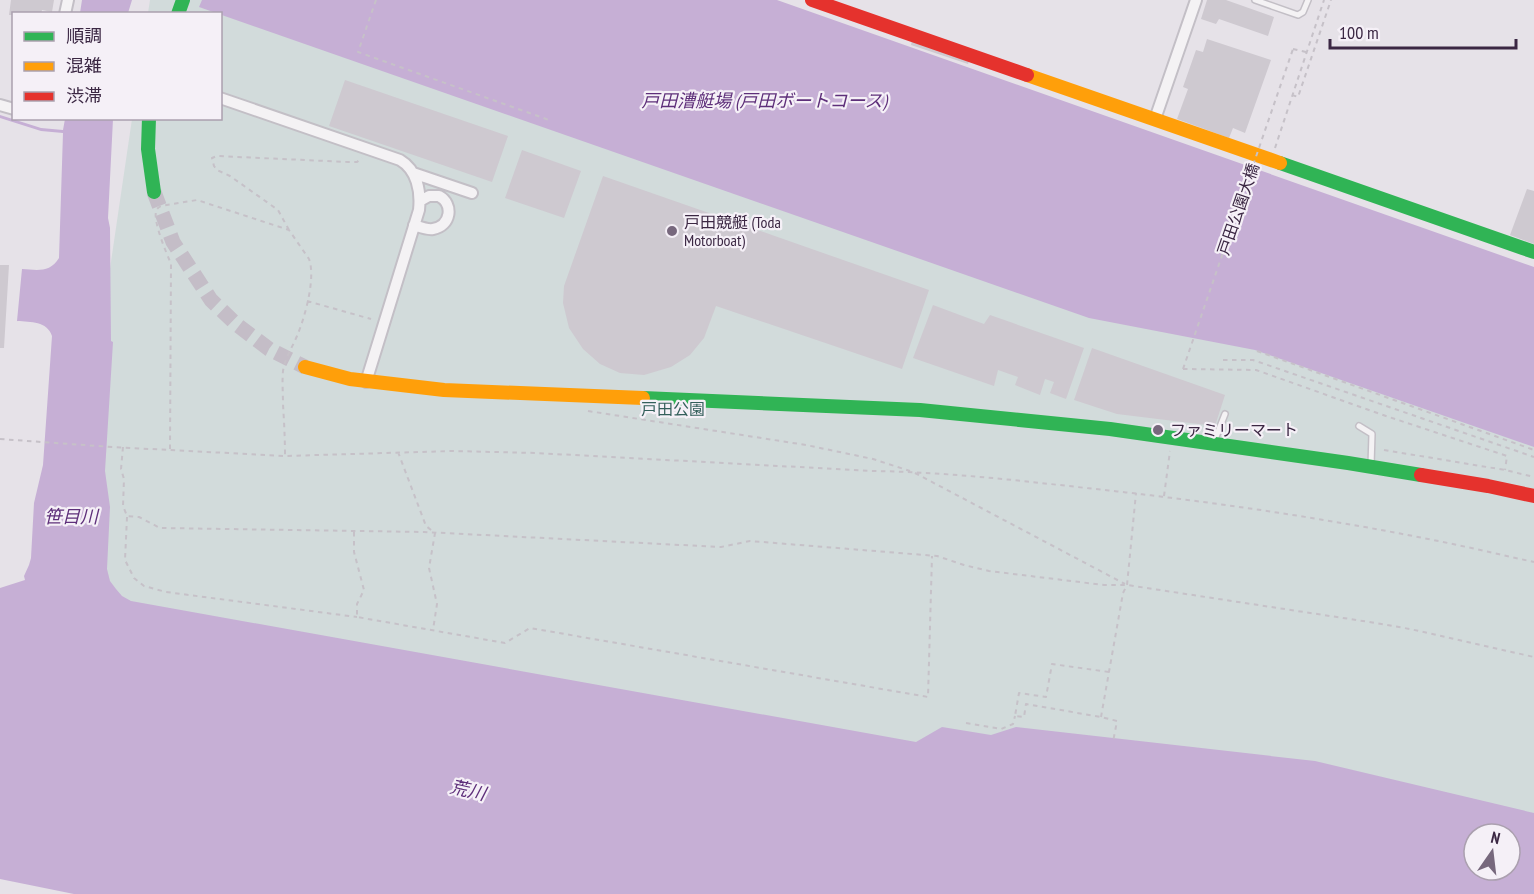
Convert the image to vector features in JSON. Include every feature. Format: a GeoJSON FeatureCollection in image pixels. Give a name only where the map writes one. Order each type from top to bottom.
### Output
{"type":"FeatureCollection","features":[{"type":"Feature","properties":{"kind":"street"},"geometry":{"type":"LineString","coordinates":[[812,0],[1534,252]]}},
{"type":"Feature","properties":{"kind":"street"},"geometry":{"type":"LineString","coordinates":[[1155,119],[1196,0]]}},
{"type":"Feature","properties":{"kind":"street"},"geometry":{"type":"LineString","coordinates":[[222,99],[400,160],[413,173],[420,201],[366,382]]}},
{"type":"Feature","properties":{"kind":"street"},"geometry":{"type":"LineString","coordinates":[[149,120],[149,163],[154,192]]}},
{"type":"Feature","properties":{"kind":"street"},"geometry":{"type":"LineString","coordinates":[[413,173],[472,193]]}},
{"type":"Feature","properties":{"kind":"street"},"geometry":{"type":"LineString","coordinates":[[414,225],[428,229],[439,227],[444,224],[449,212],[446,202],[439,196],[429,196],[420,201]]}},
{"type":"Feature","properties":{"kind":"street"},"geometry":{"type":"LineString","coordinates":[[305,367],[366,382],[444,390],[920,410],[1110,429],[1371,467],[1534,496]]}},
{"type":"Feature","properties":{"kind":"lane"},"geometry":{"type":"LineString","coordinates":[[1255,0],[1298,15],[1303,12],[1308,0]]}},
{"type":"Feature","properties":{"kind":"lane"},"geometry":{"type":"LineString","coordinates":[[1214,444],[1224,414]]}},
{"type":"Feature","properties":{"kind":"lane"},"geometry":{"type":"LineString","coordinates":[[1359,426],[1372,434],[1371,467]]}},
{"type":"Feature","properties":{"kind":"path"},"geometry":{"type":"LineString","coordinates":[[376,0],[358,52],[549,120]]}},
{"type":"Feature","properties":{"kind":"path"},"geometry":{"type":"LineString","coordinates":[[1272,160],[1324,0]]}},
{"type":"Feature","properties":{"kind":"path"},"geometry":{"type":"LineString","coordinates":[[1292,95],[1298,97],[1331,0]]}},
{"type":"Feature","properties":{"kind":"path","name":"戸田公園大橋"},"geometry":{"type":"LineString","coordinates":[[1306,52],[1293,50],[1183,369],[1256,370],[1507,456],[1505,470]]}},
{"type":"Feature","properties":{"kind":"path"},"geometry":{"type":"LineString","coordinates":[[285,456],[284,369],[288,354],[297,337],[307,301],[311,263],[278,210],[230,176],[217,170],[212,158],[216,156],[357,162],[368,148]]}},
{"type":"Feature","properties":{"kind":"path"},"geometry":{"type":"LineString","coordinates":[[171,450],[171,264],[160,235],[156,219],[157,209],[161,206],[196,200],[289,230]]}},
{"type":"Feature","properties":{"kind":"path"},"geometry":{"type":"LineString","coordinates":[[307,301],[371,319]]}},
{"type":"Feature","properties":{"kind":"path"},"geometry":{"type":"LineString","coordinates":[[1257,351],[1534,450]]}},
{"type":"Feature","properties":{"kind":"path"},"geometry":{"type":"LineString","coordinates":[[1223,360],[1253,360],[1534,457]]}},
{"type":"Feature","properties":{"kind":"path"},"geometry":{"type":"LineString","coordinates":[[584,410],[806,445],[873,459],[913,472],[1127,585]]}},
{"type":"Feature","properties":{"kind":"path"},"geometry":{"type":"LineString","coordinates":[[0,439],[285,456],[453,451],[536,453],[913,472],[1024,481],[1278,513],[1361,526],[1534,562]]}},
{"type":"Feature","properties":{"kind":"path"},"geometry":{"type":"LineString","coordinates":[[123,447],[121,469],[124,479],[123,506],[127,516],[125,560],[134,578],[144,586],[166,592],[357,617],[505,643],[530,627],[928,697],[932,556]]}},
{"type":"Feature","properties":{"kind":"path"},"geometry":{"type":"LineString","coordinates":[[1384,450],[1534,477]]}},
{"type":"Feature","properties":{"kind":"path"},"geometry":{"type":"LineString","coordinates":[[1164,497],[1170,451]]}},
{"type":"Feature","properties":{"kind":"path"},"geometry":{"type":"LineString","coordinates":[[398,452],[426,526],[435,532]]}},
{"type":"Feature","properties":{"kind":"path"},"geometry":{"type":"LineString","coordinates":[[1101,717],[1123,593],[1127,585],[1136,494]]}},
{"type":"Feature","properties":{"kind":"path"},"geometry":{"type":"LineString","coordinates":[[127,516],[139,517],[160,528],[435,532],[721,547],[750,541],[932,556],[989,571],[1104,585],[1127,585],[1388,625],[1534,657]]}},
{"type":"Feature","properties":{"kind":"path"},"geometry":{"type":"LineString","coordinates":[[354,531],[354,552],[364,590],[357,604],[357,617]]}},
{"type":"Feature","properties":{"kind":"path"},"geometry":{"type":"LineString","coordinates":[[433,630],[437,604],[429,568],[435,532]]}},
{"type":"Feature","properties":{"kind":"path"},"geometry":{"type":"LineString","coordinates":[[966,723],[1001,729],[1013,724],[1019,693],[1046,697],[1052,664],[1109,672]]}},
{"type":"Feature","properties":{"kind":"path"},"geometry":{"type":"LineString","coordinates":[[1015,716],[1024,717],[1026,704],[1117,721],[1113,742]]}},
{"type":"Feature","properties":{"kind":"green space","name":"戸田公園"},"geometry":{"type":"Polygon","coordinates":[[[150,0],[751,0],[1534,271],[1534,894],[48,690],[132,120],[222,120],[222,12],[148,12],[150,0]]]}},
{"type":"Feature","properties":{"kind":"water"},"geometry":{"type":"Polygon","coordinates":[[[82,0],[132,0],[128,12],[80,12],[82,0]]]}},
{"type":"Feature","properties":{"kind":"water","name":"戸田漕艇場 (戸田ボートコース)"},"geometry":{"type":"Polygon","coordinates":[[[202,0],[777,0],[1534,267],[1534,447],[1255,350],[1089,318],[222,15],[222,12],[213,12],[199,7],[202,0]]]}},
{"type":"Feature","properties":{"kind":"water"},"geometry":{"type":"Polygon","coordinates":[[[0,115],[41,128],[63,130],[65,120],[113,120],[108,218],[111,341],[113,342],[105,471],[110,507],[107,569],[110,581],[116,589],[131,601],[916,742],[942,727],[991,735],[1016,727],[1315,761],[1534,813],[1534,894],[74,894],[0,879],[0,588],[25,580],[24,576],[31,558],[34,503],[43,465],[52,336],[50,331],[42,325],[17,321],[22,269],[47,268],[59,258],[63,133],[41,131],[0,118],[0,115]]]}},
{"type":"Feature","properties":{"kind":"building"},"geometry":{"type":"Polygon","coordinates":[[[11,0],[54,0],[52,12],[42,10],[42,12],[12,12],[12,15],[9,15],[11,0]]]}},
{"type":"Feature","properties":{"kind":"building"},"geometry":{"type":"Polygon","coordinates":[[[1207,0],[1226,0],[1274,17],[1268,36],[1219,19],[1216,24],[1201,19],[1207,0]]]}},
{"type":"Feature","properties":{"kind":"building"},"geometry":{"type":"Polygon","coordinates":[[[1207,39],[1271,60],[1245,133],[1233,128],[1229,138],[1177,119],[1188,89],[1183,87],[1196,50],[1203,52],[1207,39]]]}},
{"type":"Feature","properties":{"kind":"building"},"geometry":{"type":"Polygon","coordinates":[[[912,40],[970,59],[968,64],[911,45],[912,40]]]}},
{"type":"Feature","properties":{"kind":"building"},"geometry":{"type":"Polygon","coordinates":[[[345,80],[508,136],[492,182],[329,126],[345,80]]]}},
{"type":"Feature","properties":{"kind":"building"},"geometry":{"type":"Polygon","coordinates":[[[522,150],[581,171],[564,218],[505,198],[522,150]]]}},
{"type":"Feature","properties":{"kind":"building","name":"戸田競艇 (Toda Motorboat)"},"geometry":{"type":"Polygon","coordinates":[[[603,176],[929,290],[902,369],[716,306],[704,338],[690,355],[671,367],[644,375],[620,373],[600,364],[583,349],[569,328],[563,303],[564,286],[603,176]]]}},
{"type":"Feature","properties":{"kind":"building"},"geometry":{"type":"Polygon","coordinates":[[[1527,189],[1534,191],[1534,244],[1510,235],[1527,189]]]}},
{"type":"Feature","properties":{"kind":"building"},"geometry":{"type":"Polygon","coordinates":[[[0,265],[9,265],[4,348],[0,348],[0,265]]]}},
{"type":"Feature","properties":{"kind":"building"},"geometry":{"type":"Polygon","coordinates":[[[933,305],[984,324],[990,315],[1084,348],[1066,399],[1050,393],[1054,382],[1045,379],[1040,395],[1015,385],[1018,377],[998,370],[994,386],[913,358],[933,305]]]}},
{"type":"Feature","properties":{"kind":"building"},"geometry":{"type":"Polygon","coordinates":[[[1092,348],[1225,395],[1215,426],[1117,414],[1074,400],[1092,348]]]}},
{"type":"Feature","properties":{"kind":"tunnel"},"geometry":{"type":"LineString","coordinates":[[154,192],[173,242],[211,300],[236,324],[269,349],[305,367]]}},
{"type":"Feature","properties":{"kind":"traffic: fast"},"geometry":{"type":"LineString","coordinates":[[179,12],[183,0]]}},
{"type":"Feature","properties":{"kind":"traffic: fast"},"geometry":{"type":"LineString","coordinates":[[149,120],[148,149],[154,192]]}},
{"type":"Feature","properties":{"kind":"traffic: fast"},"geometry":{"type":"LineString","coordinates":[[1280,163],[1534,252]]}},
{"type":"Feature","properties":{"kind":"traffic: fast"},"geometry":{"type":"LineString","coordinates":[[643,398],[920,410],[1110,429],[1421,475]]}},
{"type":"Feature","properties":{"kind":"traffic: slow"},"geometry":{"type":"LineString","coordinates":[[1027,75],[1280,163]]}},
{"type":"Feature","properties":{"kind":"traffic: slow"},"geometry":{"type":"LineString","coordinates":[[305,367],[350,379],[444,390],[643,398]]}},
{"type":"Feature","properties":{"kind":"traffic: jam"},"geometry":{"type":"LineString","coordinates":[[812,0],[1027,75]]}},
{"type":"Feature","properties":{"kind":"traffic: jam"},"geometry":{"type":"LineString","coordinates":[[1421,475],[1534,496]]}},
{"type":"Feature","properties":{"kind":"place","name":"戸田競艇 (Toda Motorboat)"},"geometry":{"type":"Point","coordinates":[672,231]}},
{"type":"Feature","properties":{"kind":"place","name":"ファミリーマート"},"geometry":{"type":"Point","coordinates":[1158,430]}},
{"type":"Feature","properties":{"kind":"water label","name":"笹目川"},"geometry":{"type":"Point","coordinates":[71,516]}},
{"type":"Feature","properties":{"kind":"water label","name":"荒川"},"geometry":{"type":"Point","coordinates":[468,790]}}]}
